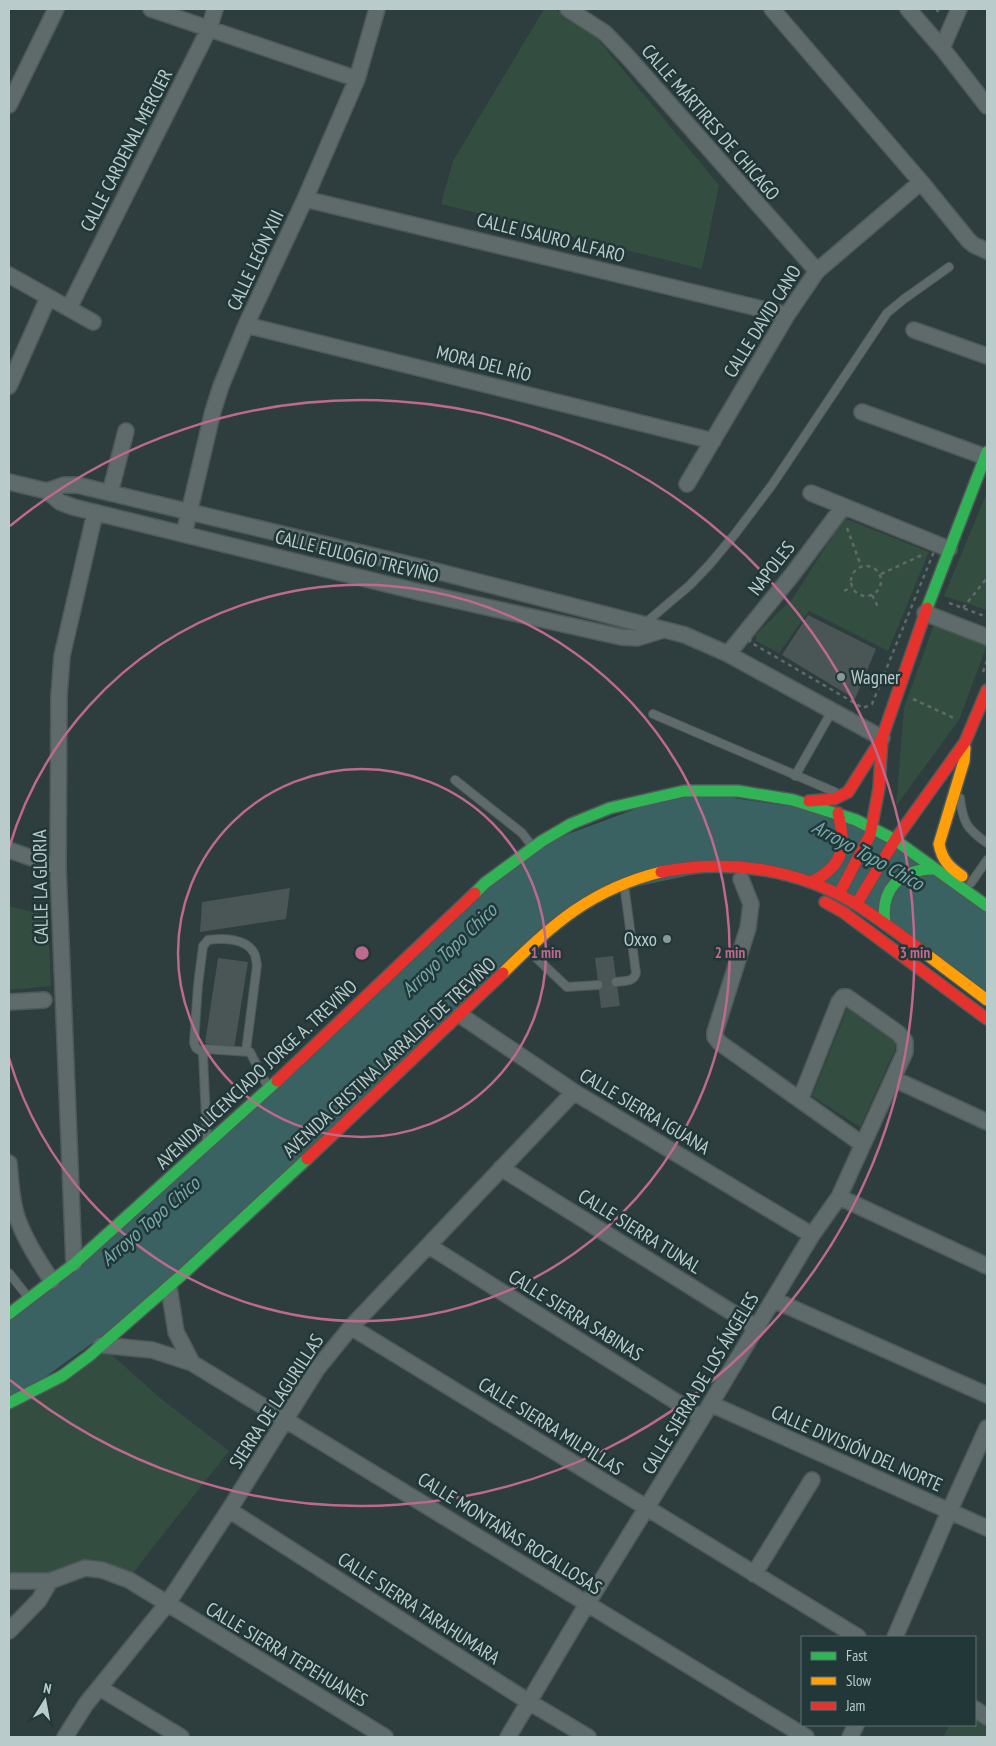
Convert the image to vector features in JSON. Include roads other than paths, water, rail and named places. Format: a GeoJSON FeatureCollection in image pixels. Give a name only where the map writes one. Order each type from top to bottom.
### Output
{"type":"FeatureCollection","features":[{"type":"Feature","properties":{"kind":"main road"},"geometry":{"type":"LineString","coordinates":[[793,800],[829,800],[843,796],[848,792],[882,738],[925,613],[942,549],[986,454]]}},
{"type":"Feature","properties":{"kind":"main road"},"geometry":{"type":"LineString","coordinates":[[859,899],[895,840],[965,742],[987,690]]}},
{"type":"Feature","properties":{"kind":"main road"},"geometry":{"type":"LineString","coordinates":[[841,890],[872,828],[879,788],[882,738]]}},
{"type":"Feature","properties":{"kind":"main road"},"geometry":{"type":"LineString","coordinates":[[965,742],[964,760],[939,844],[940,855],[946,864],[971,883],[985,905]]}},
{"type":"Feature","properties":{"kind":"main road","name":"AVENIDA LICENCIADO JORGE A. TREVIÑO"},"geometry":{"type":"LineString","coordinates":[[11,1311],[74,1264],[269,1089],[485,883],[533,847],[571,824],[610,808],[677,792],[738,791],[793,800],[838,814],[895,840],[985,905]]}},
{"type":"Feature","properties":{"kind":"main road"},"geometry":{"type":"LineString","coordinates":[[817,879],[832,870],[840,857],[844,834],[838,814]]}},
{"type":"Feature","properties":{"kind":"main road","name":"AVENIDA CRISTINA LARRALDE DE TREVIÑO"},"geometry":{"type":"LineString","coordinates":[[9,1403],[39,1389],[77,1366],[101,1346],[169,1288],[460,1015],[527,949],[568,915],[590,900],[624,882],[696,867],[734,866],[817,879],[859,899],[987,1000]]}},
{"type":"Feature","properties":{"kind":"main road"},"geometry":{"type":"LineString","coordinates":[[884,918],[888,894],[899,878],[919,870],[933,869]]}},
{"type":"Feature","properties":{"kind":"main road"},"geometry":{"type":"LineString","coordinates":[[651,875],[714,878]]}},
{"type":"Feature","properties":{"kind":"main road"},"geometry":{"type":"LineString","coordinates":[[736,879],[757,881]]}},
{"type":"Feature","properties":{"kind":"main road"},"geometry":{"type":"LineString","coordinates":[[814,897],[843,912],[987,1019]]}},
{"type":"Feature","properties":{"kind":"street"},"geometry":{"type":"LineString","coordinates":[[9,105],[56,9]]}},
{"type":"Feature","properties":{"kind":"street"},"geometry":{"type":"LineString","coordinates":[[151,9],[357,79]]}},
{"type":"Feature","properties":{"kind":"street","name":"CALLE CARDENAL MERCIER"},"geometry":{"type":"LineString","coordinates":[[69,308],[209,30],[215,9]]}},
{"type":"Feature","properties":{"kind":"street","name":"CALLE LEÓN XIII"},"geometry":{"type":"LineString","coordinates":[[184,534],[213,411],[221,386],[246,325],[305,199],[357,79],[377,9]]}},
{"type":"Feature","properties":{"kind":"street","name":"CALLE MÁRTIRES DE CHICAGO"},"geometry":{"type":"LineString","coordinates":[[568,9],[605,33],[627,56],[817,271]]}},
{"type":"Feature","properties":{"kind":"street"},"geometry":{"type":"LineString","coordinates":[[772,9],[921,182],[969,241],[987,251]]}},
{"type":"Feature","properties":{"kind":"street"},"geometry":{"type":"LineString","coordinates":[[908,9],[942,48],[987,106]]}},
{"type":"Feature","properties":{"kind":"street"},"geometry":{"type":"LineString","coordinates":[[942,48],[959,9]]}},
{"type":"Feature","properties":{"kind":"street","name":"CALLE DAVID CANO"},"geometry":{"type":"LineString","coordinates":[[687,484],[787,315],[817,271],[921,182]]}},
{"type":"Feature","properties":{"kind":"street","name":"CALLE ISAURO ALFARO"},"geometry":{"type":"LineString","coordinates":[[305,199],[787,315]]}},
{"type":"Feature","properties":{"kind":"street"},"geometry":{"type":"LineString","coordinates":[[9,276],[93,322]]}},
{"type":"Feature","properties":{"kind":"street"},"geometry":{"type":"LineString","coordinates":[[9,386],[48,298]]}},
{"type":"Feature","properties":{"kind":"street","name":"MORA DEL RÍO"},"geometry":{"type":"LineString","coordinates":[[246,325],[713,441]]}},
{"type":"Feature","properties":{"kind":"street"},"geometry":{"type":"LineString","coordinates":[[914,330],[987,356]]}},
{"type":"Feature","properties":{"kind":"street"},"geometry":{"type":"LineString","coordinates":[[862,412],[986,454]]}},
{"type":"Feature","properties":{"kind":"street"},"geometry":{"type":"LineString","coordinates":[[110,493],[126,430]]}},
{"type":"Feature","properties":{"kind":"street","name":"CALLE EULOGIO TREVIÑO"},"geometry":{"type":"LineString","coordinates":[[9,482],[47,491],[65,505],[95,513],[419,592],[621,638],[637,638],[663,630]]}},
{"type":"Feature","properties":{"kind":"street","name":"CALLE EULOGIO TREVIÑO"},"geometry":{"type":"LineString","coordinates":[[47,491],[71,484],[424,568],[685,635],[728,654],[882,738]]}},
{"type":"Feature","properties":{"kind":"street"},"geometry":{"type":"LineString","coordinates":[[811,493],[843,512],[942,549]]}},
{"type":"Feature","properties":{"kind":"street","name":"NAPOLES"},"geometry":{"type":"LineString","coordinates":[[728,654],[843,512]]}},
{"type":"Feature","properties":{"kind":"street","name":"CALLE LA GLORIA"},"geometry":{"type":"LineString","coordinates":[[74,1264],[58,867],[59,696],[60,670],[95,513]]}},
{"type":"Feature","properties":{"kind":"street"},"geometry":{"type":"LineString","coordinates":[[419,592],[424,568]]}},
{"type":"Feature","properties":{"kind":"street"},"geometry":{"type":"LineString","coordinates":[[925,613],[987,637]]}},
{"type":"Feature","properties":{"kind":"street"},"geometry":{"type":"LineString","coordinates":[[9,850],[58,867]]}},
{"type":"Feature","properties":{"kind":"street"},"geometry":{"type":"LineString","coordinates":[[736,879],[750,904],[748,928],[715,1037],[720,1043],[862,1144]]}},
{"type":"Feature","properties":{"kind":"street","name":"CALLE SIERRA DE LOS ÁNGELES"},"geometry":{"type":"LineString","coordinates":[[508,1737],[812,1236],[839,1197],[862,1144],[894,1079],[905,1052],[905,1041],[898,1033],[847,997],[843,997],[839,1002],[800,1100]]}},
{"type":"Feature","properties":{"kind":"street"},"geometry":{"type":"LineString","coordinates":[[9,1002],[44,1000]]}},
{"type":"Feature","properties":{"kind":"street","name":"CALLE SIERRA IGUANA"},"geometry":{"type":"LineString","coordinates":[[460,1015],[574,1092],[812,1236]]}},
{"type":"Feature","properties":{"kind":"street"},"geometry":{"type":"LineString","coordinates":[[894,1079],[987,1122]]}},
{"type":"Feature","properties":{"kind":"street","name":"SIERRA DE LAGURILLAS"},"geometry":{"type":"LineString","coordinates":[[65,1737],[82,1710],[167,1604],[229,1510],[317,1369],[351,1327],[574,1092]]}},
{"type":"Feature","properties":{"kind":"street"},"geometry":{"type":"LineString","coordinates":[[9,1163],[13,1203],[18,1219],[31,1248],[52,1281]]}},
{"type":"Feature","properties":{"kind":"street","name":"CALLE SIERRA TUNAL"},"geometry":{"type":"LineString","coordinates":[[501,1168],[757,1328]]}},
{"type":"Feature","properties":{"kind":"street"},"geometry":{"type":"LineString","coordinates":[[839,1197],[987,1266]]}},
{"type":"Feature","properties":{"kind":"street","name":"CALLE SIERRA SABINAS"},"geometry":{"type":"LineString","coordinates":[[429,1246],[702,1418]]}},
{"type":"Feature","properties":{"kind":"street"},"geometry":{"type":"LineString","coordinates":[[169,1288],[176,1332],[192,1363]]}},
{"type":"Feature","properties":{"kind":"street"},"geometry":{"type":"LineString","coordinates":[[774,1300],[987,1394]]}},
{"type":"Feature","properties":{"kind":"street","name":"CALLE SIERRA MILPILLAS"},"geometry":{"type":"LineString","coordinates":[[351,1327],[856,1636]]}},
{"type":"Feature","properties":{"kind":"street","name":"CALLE MONTAÑAS ROCALLOSAS"},"geometry":{"type":"LineString","coordinates":[[101,1346],[152,1350],[192,1363],[806,1737]]}},
{"type":"Feature","properties":{"kind":"street","name":"CALLE DIVISIÓN DEL NORTE"},"geometry":{"type":"LineString","coordinates":[[711,1404],[987,1528]]}},
{"type":"Feature","properties":{"kind":"street"},"geometry":{"type":"LineString","coordinates":[[895,1636],[987,1428]]}},
{"type":"Feature","properties":{"kind":"street"},"geometry":{"type":"LineString","coordinates":[[754,1574],[812,1480]]}},
{"type":"Feature","properties":{"kind":"street","name":"CALLE SIERRA TARAHUMARA"},"geometry":{"type":"LineString","coordinates":[[229,1510],[529,1702],[588,1737]]}},
{"type":"Feature","properties":{"kind":"street","name":"CALLE SIERRA TEPEHUANES"},"geometry":{"type":"LineString","coordinates":[[50,1581],[85,1568],[102,1570],[129,1580],[385,1737]]}},
{"type":"Feature","properties":{"kind":"street"},"geometry":{"type":"LineString","coordinates":[[9,1580],[50,1581]]}},
{"type":"Feature","properties":{"kind":"street"},"geometry":{"type":"LineString","coordinates":[[9,1631],[38,1600],[50,1581]]}},
{"type":"Feature","properties":{"kind":"street"},"geometry":{"type":"LineString","coordinates":[[100,1688],[181,1737]]}},
{"type":"Feature","properties":{"kind":"street"},"geometry":{"type":"LineString","coordinates":[[976,1710],[987,1717]]}},
{"type":"Feature","properties":{"kind":"lane"},"geometry":{"type":"LineString","coordinates":[[637,638],[644,624],[690,585],[735,534],[772,485],[887,313],[904,298],[949,267]]}},
{"type":"Feature","properties":{"kind":"lane"},"geometry":{"type":"LineString","coordinates":[[795,776],[832,711]]}},
{"type":"Feature","properties":{"kind":"lane"},"geometry":{"type":"LineString","coordinates":[[653,714],[843,796]]}},
{"type":"Feature","properties":{"kind":"lane"},"geometry":{"type":"LineString","coordinates":[[455,780],[522,833],[533,847]]}},
{"type":"Feature","properties":{"kind":"lane"},"geometry":{"type":"LineString","coordinates":[[958,780],[964,820],[969,830],[987,843]]}},
{"type":"Feature","properties":{"kind":"lane"},"geometry":{"type":"LineString","coordinates":[[971,883],[987,860]]}},
{"type":"Feature","properties":{"kind":"lane"},"geometry":{"type":"LineString","coordinates":[[616,982],[631,980],[636,973],[624,882]]}},
{"type":"Feature","properties":{"kind":"lane"},"geometry":{"type":"LineString","coordinates":[[204,1052],[196,1048],[194,1043],[198,985],[203,946],[208,940],[214,939],[228,939],[246,945],[254,954],[257,966],[246,1051]]}},
{"type":"Feature","properties":{"kind":"lane"},"geometry":{"type":"LineString","coordinates":[[527,949],[567,987],[598,985]]}},
{"type":"Feature","properties":{"kind":"lane"},"geometry":{"type":"LineString","coordinates":[[207,1144],[204,1052],[208,1048],[246,1051],[252,1054],[269,1089]]}},
{"type":"Feature","properties":{"kind":"lane"},"geometry":{"type":"LineString","coordinates":[[9,1273],[29,1298]]}},
{"type":"Feature","properties":{"kind":"water","name":"Arroyo Topo Chico"},"geometry":{"type":"Polygon","coordinates":[[[684,791],[838,813],[987,906],[987,1000],[839,894],[734,866],[596,895],[169,1288],[9,1403],[9,1314],[533,847],[684,791]]]}},
{"type":"Feature","properties":{"kind":"place","name":"Wagner"},"geometry":{"type":"Point","coordinates":[841,677]}},
{"type":"Feature","properties":{"kind":"place","name":"Oxxo"},"geometry":{"type":"Point","coordinates":[667,939]}}]}
